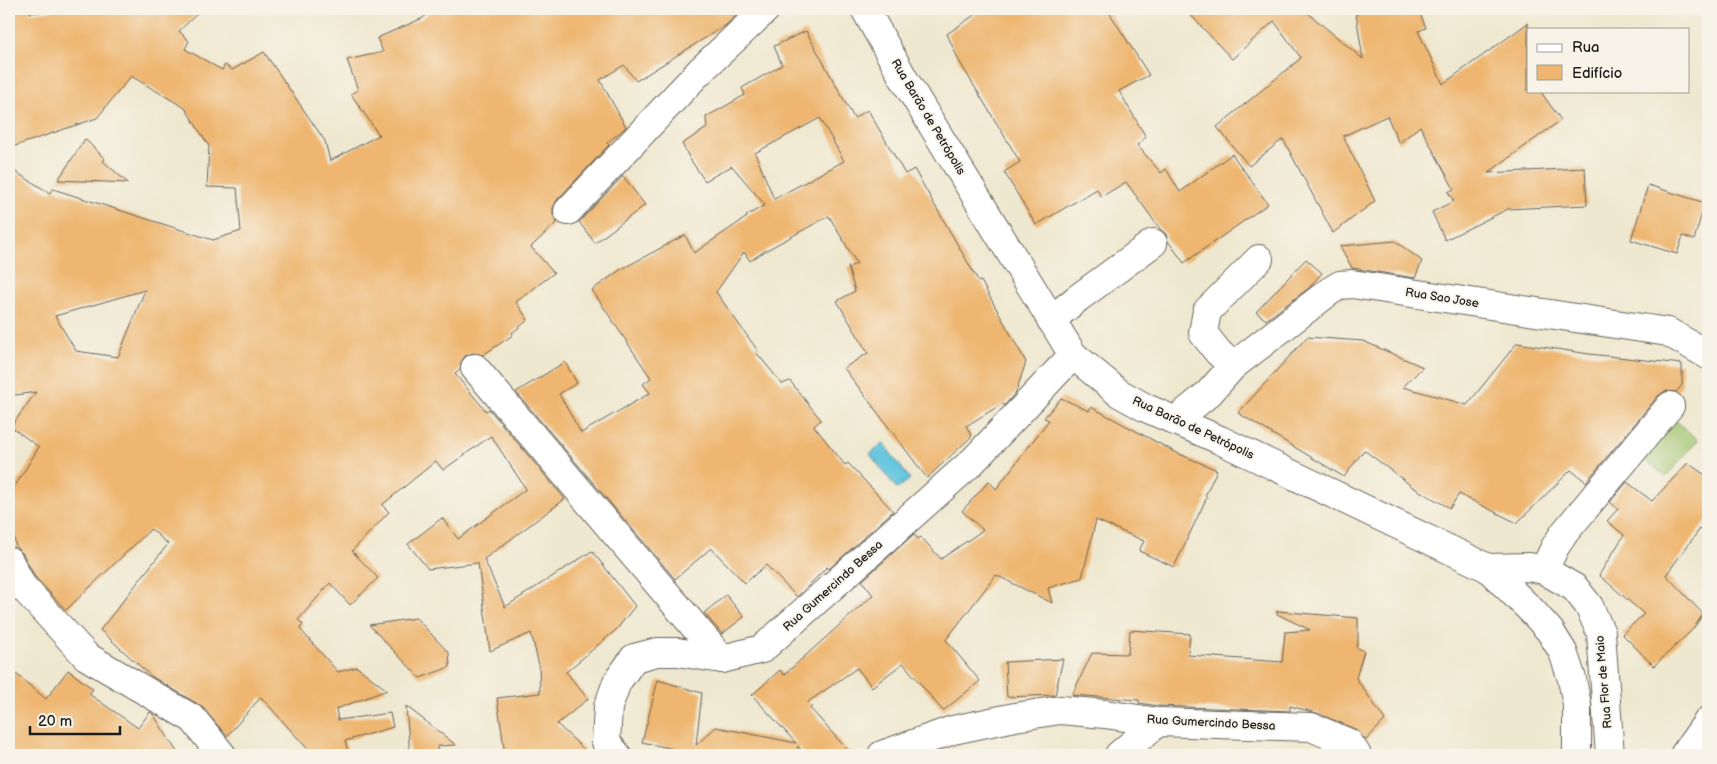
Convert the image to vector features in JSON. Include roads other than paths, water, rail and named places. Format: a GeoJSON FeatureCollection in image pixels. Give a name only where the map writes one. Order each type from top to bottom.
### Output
{"type":"FeatureCollection","features":[{"type":"Feature","properties":{"kind":"street"},"geometry":{"type":"LineString","coordinates":[[568,211],[699,72],[766,9]]}},
{"type":"Feature","properties":{"kind":"street","name":"Rua Barão de Petrópolis"},"geometry":{"type":"LineString","coordinates":[[865,9],[904,79],[1073,355],[1118,393],[1146,408],[1220,440],[1488,568],[1544,625],[1563,652],[1572,679],[1577,705],[1577,755]]}},
{"type":"Feature","properties":{"kind":"street"},"geometry":{"type":"LineString","coordinates":[[1051,320],[1153,243]]}},
{"type":"Feature","properties":{"kind":"street"},"geometry":{"type":"LineString","coordinates":[[1233,366],[1218,352],[1203,333],[1207,311],[1259,259]]}},
{"type":"Feature","properties":{"kind":"street","name":"Rua Sao Jose"},"geometry":{"type":"LineString","coordinates":[[1175,421],[1209,393],[1233,366],[1340,285],[1352,284],[1668,332],[1708,354]]}},
{"type":"Feature","properties":{"kind":"street","name":"Rua Gumercindo Bessa"},"geometry":{"type":"LineString","coordinates":[[617,755],[606,742],[608,707],[617,682],[634,658],[657,652],[677,652],[722,659],[762,649],[973,461],[1073,355]]}},
{"type":"Feature","properties":{"kind":"street"},"geometry":{"type":"LineString","coordinates":[[475,368],[722,659]]}},
{"type":"Feature","properties":{"kind":"street"},"geometry":{"type":"LineString","coordinates":[[1209,393],[1220,440]]}},
{"type":"Feature","properties":{"kind":"street"},"geometry":{"type":"LineString","coordinates":[[1544,570],[1565,532],[1670,406]]}},
{"type":"Feature","properties":{"kind":"street"},"geometry":{"type":"LineString","coordinates":[[9,560],[22,586],[86,656],[193,720],[222,755]]}},
{"type":"Feature","properties":{"kind":"street","name":"Rua Flor de Maio"},"geometry":{"type":"LineString","coordinates":[[1488,568],[1529,567],[1544,570],[1575,588],[1589,606],[1601,633],[1610,755]]}},
{"type":"Feature","properties":{"kind":"street","name":"Rua Gumercindo Bessa"},"geometry":{"type":"LineString","coordinates":[[882,755],[953,730],[1060,710],[1158,722],[1311,726],[1349,743],[1357,755]]}},
{"type":"Feature","properties":{"kind":"street"},"geometry":{"type":"LineString","coordinates":[[1684,755],[1708,721]]}},
{"type":"Feature","properties":{"kind":"street"},"geometry":{"type":"LineString","coordinates":[[1118,755],[1158,722]]}},
{"type":"Feature","properties":{"kind":"water"},"geometry":{"type":"Polygon","coordinates":[[[883,443],[910,479],[897,489],[870,454],[883,443]]]}}]}
